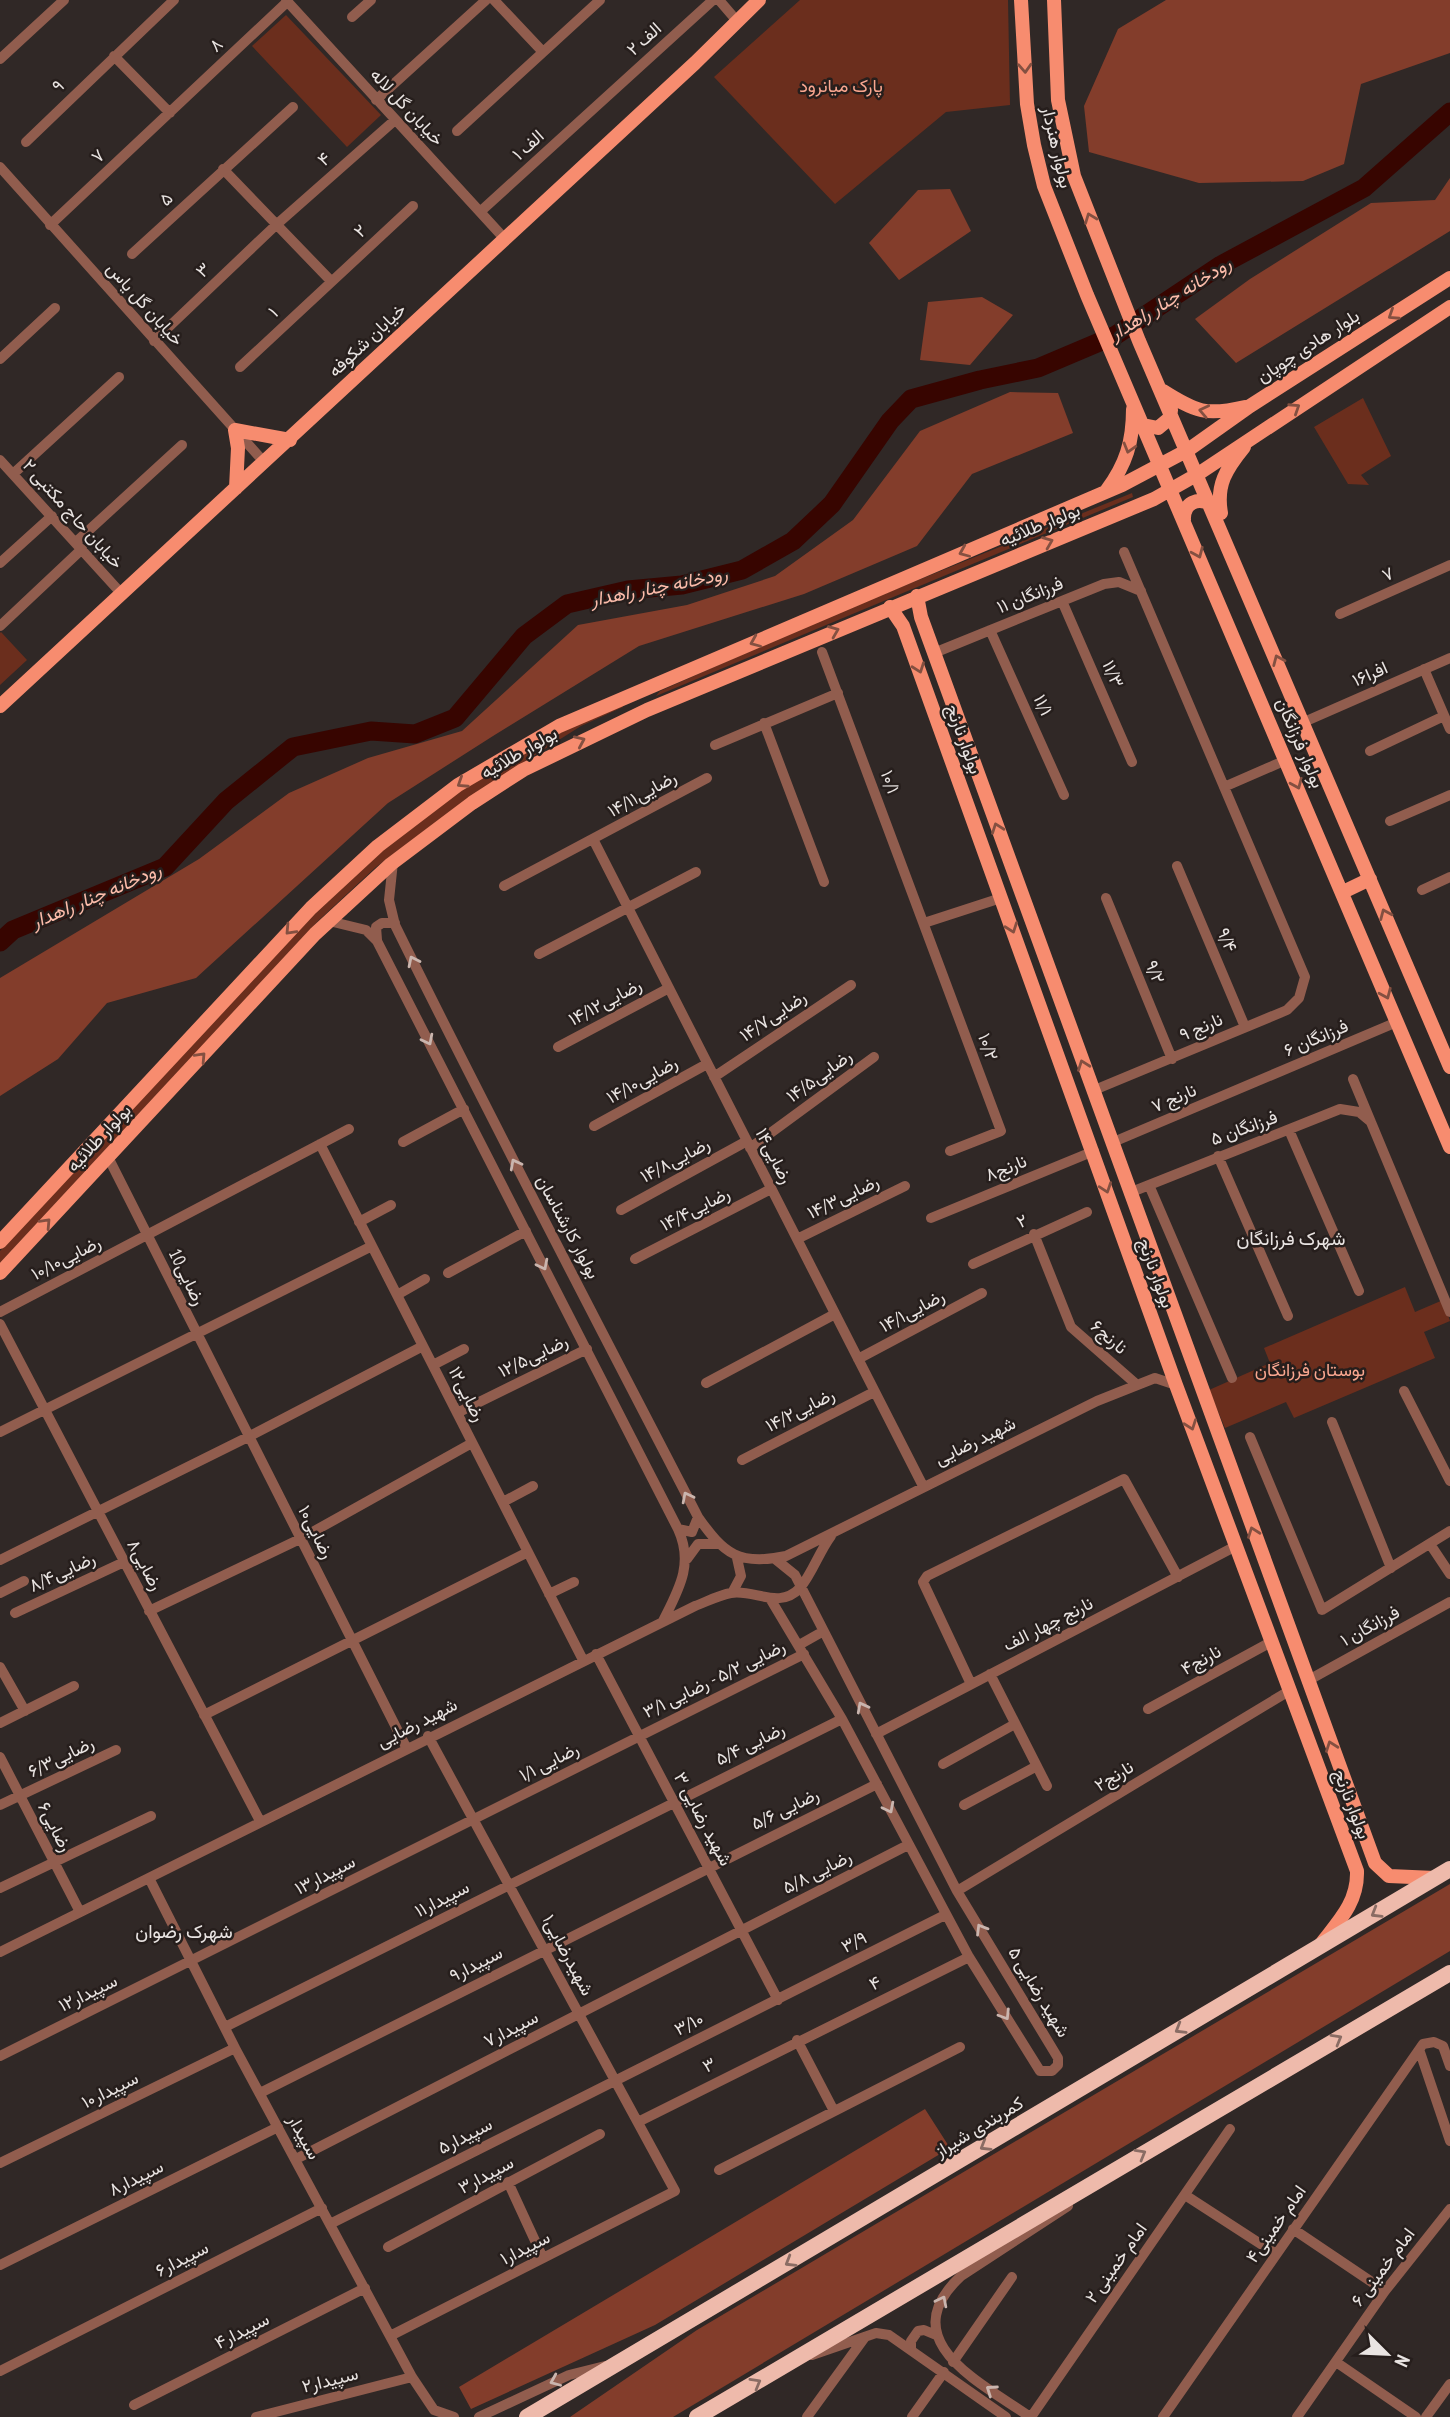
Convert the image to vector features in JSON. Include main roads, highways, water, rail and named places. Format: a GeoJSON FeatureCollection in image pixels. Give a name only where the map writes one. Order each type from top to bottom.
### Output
{"type":"FeatureCollection","features":[{"type":"Feature","properties":{"kind":"highway","name":"کمربندی شیراز"},"geometry":{"type":"LineString","coordinates":[[527,2417],[1450,1869]]}},
{"type":"Feature","properties":{"kind":"highway"},"geometry":{"type":"LineString","coordinates":[[697,2417],[1450,1973]]}},
{"type":"Feature","properties":{"kind":"main road","name":"خیابان شکوفه"},"geometry":{"type":"LineString","coordinates":[[0,706],[120,592],[290,440],[503,237],[695,63],[759,0]]}},
{"type":"Feature","properties":{"kind":"main road","name":"بولوار هنردار"},"geometry":{"type":"LineString","coordinates":[[1021,0],[1027,104],[1044,186],[1113,355]]}},
{"type":"Feature","properties":{"kind":"main road","name":"بولوار هنردار"},"geometry":{"type":"LineString","coordinates":[[1054,0],[1058,100],[1064,139],[1074,176],[1139,341]]}},
{"type":"Feature","properties":{"kind":"main road","name":"بلوار هادی چوپان"},"geometry":{"type":"LineString","coordinates":[[1188,450],[1250,406],[1450,278]]}},
{"type":"Feature","properties":{"kind":"main road"},"geometry":{"type":"LineString","coordinates":[[1198,474],[1450,307]]}},
{"type":"Feature","properties":{"kind":"main road","name":"بولوار فرزانگان"},"geometry":{"type":"LineString","coordinates":[[1139,341],[1212,505],[1450,1068]]}},
{"type":"Feature","properties":{"kind":"main road","name":"بولوار فرزانگان"},"geometry":{"type":"LineString","coordinates":[[1113,355],[1450,1147]]}},
{"type":"Feature","properties":{"kind":"main road"},"geometry":{"type":"LineString","coordinates":[[1162,390],[1195,411],[1216,414],[1250,406]]}},
{"type":"Feature","properties":{"kind":"main road"},"geometry":{"type":"LineString","coordinates":[[1107,490],[1122,470],[1129,453],[1133,428],[1133,400]]}},
{"type":"Feature","properties":{"kind":"main road"},"geometry":{"type":"LineString","coordinates":[[1143,425],[1158,428],[1170,418],[1171,410]]}},
{"type":"Feature","properties":{"kind":"main road"},"geometry":{"type":"LineString","coordinates":[[236,488],[238,448],[235,430],[290,440]]}},
{"type":"Feature","properties":{"kind":"main road"},"geometry":{"type":"LineString","coordinates":[[1217,430],[1211,443],[1214,449],[1227,453]]}},
{"type":"Feature","properties":{"kind":"main road"},"geometry":{"type":"LineString","coordinates":[[1225,536],[1218,498],[1221,480],[1255,434]]}},
{"type":"Feature","properties":{"kind":"main road","name":"بولوار طلائیه"},"geometry":{"type":"LineString","coordinates":[[0,1242],[311,908],[378,846],[458,785],[559,726],[1122,485],[1188,450]]}},
{"type":"Feature","properties":{"kind":"main road","name":"بولوار طلائیه"},"geometry":{"type":"LineString","coordinates":[[0,1273],[329,921],[393,862],[472,803],[523,770],[647,710],[1133,508],[1198,474]]}},
{"type":"Feature","properties":{"kind":"main road"},"geometry":{"type":"LineString","coordinates":[[1122,485],[1133,487],[1137,492],[1137,503],[1133,508]]}},
{"type":"Feature","properties":{"kind":"main road"},"geometry":{"type":"LineString","coordinates":[[1184,520],[1187,507],[1192,502],[1206,501],[1212,505]]}},
{"type":"Feature","properties":{"kind":"main road","name":"بولوار نارنج"},"geometry":{"type":"LineString","coordinates":[[917,596],[921,617],[1060,1004],[1375,1863]]}},
{"type":"Feature","properties":{"kind":"main road","name":"بولوار نارنج"},"geometry":{"type":"LineString","coordinates":[[890,607],[903,626],[1176,1385],[1357,1871]]}},
{"type":"Feature","properties":{"kind":"main road"},"geometry":{"type":"LineString","coordinates":[[903,626],[909,616],[921,617]]}},
{"type":"Feature","properties":{"kind":"main road"},"geometry":{"type":"LineString","coordinates":[[639,690],[647,710]]}},
{"type":"Feature","properties":{"kind":"main road"},"geometry":{"type":"LineString","coordinates":[[1343,892],[1370,879]]}},
{"type":"Feature","properties":{"kind":"main road"},"geometry":{"type":"LineString","coordinates":[[1041,1011],[1060,1004]]}},
{"type":"Feature","properties":{"kind":"main road"},"geometry":{"type":"LineString","coordinates":[[1320,1946],[1352,1903],[1358,1888],[1357,1871],[1366,1875],[1371,1873],[1375,1863],[1389,1876],[1435,1878]]}},
{"type":"Feature","properties":{"kind":"waterway","name":"رودخانه چنار راهدار"},"geometry":{"type":"LineString","coordinates":[[0,942],[13,930],[165,867],[226,801],[293,747],[371,731],[415,734],[455,718],[524,636],[567,604],[628,590],[682,585],[742,570],[793,541],[832,504],[890,421],[911,399],[1038,368],[1116,335],[1221,265],[1364,188],[1450,112]]}},
{"type":"Feature","properties":{"kind":"district","name":"شهرک فرزانگان"},"geometry":{"type":"Point","coordinates":[1291,1238]}},
{"type":"Feature","properties":{"kind":"district","name":"شهرک رضوان"},"geometry":{"type":"Point","coordinates":[184,1931]}},
{"type":"Feature","properties":{"kind":"park label","name":"پارک میانرود"},"geometry":{"type":"Point","coordinates":[841,86]}},
{"type":"Feature","properties":{"kind":"park label","name":"بوستان فرزانگان"},"geometry":{"type":"Point","coordinates":[1310,1370]}}]}
